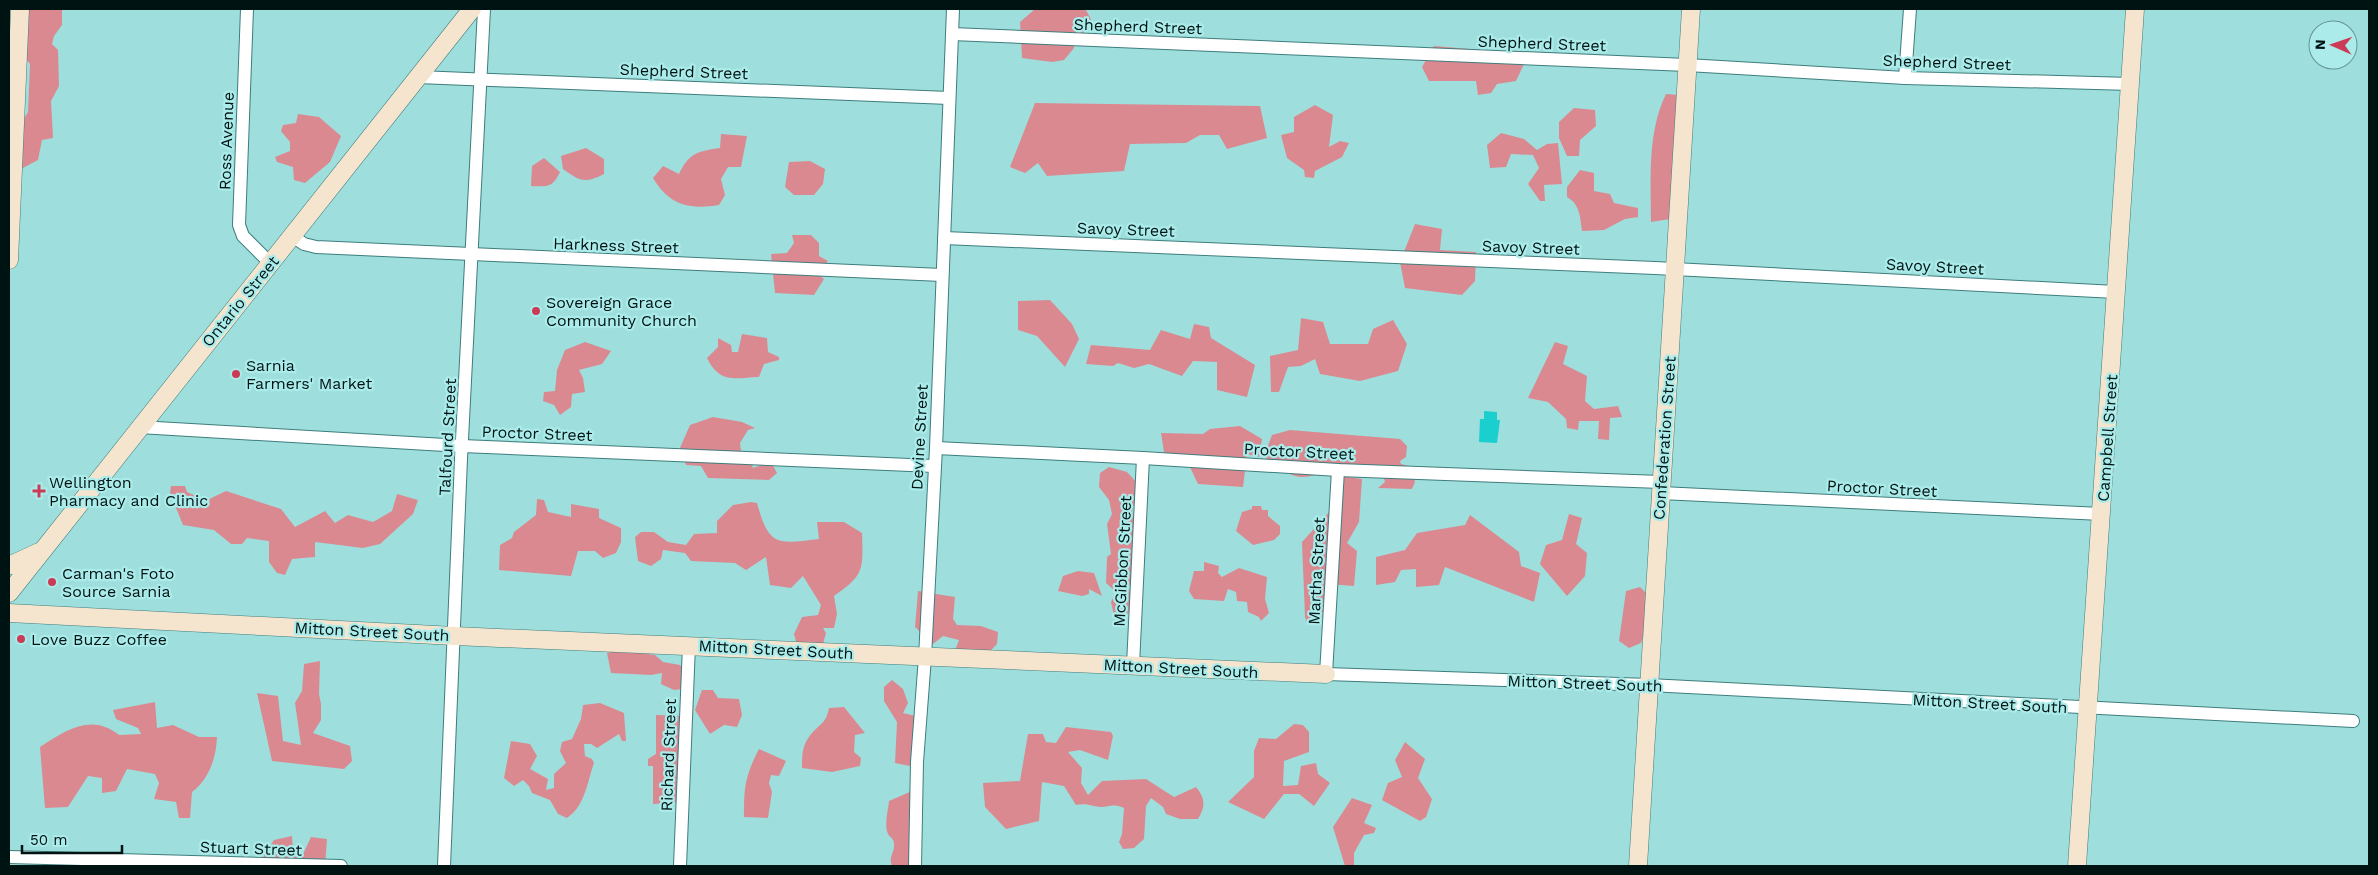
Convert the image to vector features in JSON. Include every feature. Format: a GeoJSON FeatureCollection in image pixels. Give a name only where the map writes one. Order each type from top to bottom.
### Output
{"type":"FeatureCollection","features":[{"type":"Feature","properties":{"kind":"street"},"geometry":{"type":"LineString","coordinates":[[9,260],[11,174],[20,9]]}},
{"type":"Feature","properties":{"kind":"street","name":"Ross Avenue"},"geometry":{"type":"LineString","coordinates":[[247,9],[239,225],[243,236],[270,263]]}},
{"type":"Feature","properties":{"kind":"street","name":"Ontario Street"},"geometry":{"type":"LineString","coordinates":[[9,593],[472,9]]}},
{"type":"Feature","properties":{"kind":"street","name":"Talfourd Street"},"geometry":{"type":"LineString","coordinates":[[444,866],[462,446],[482,80],[484,9]]}},
{"type":"Feature","properties":{"kind":"street","name":"Devine Street"},"geometry":{"type":"LineString","coordinates":[[915,866],[917,762],[926,657],[936,448],[953,9]]}},
{"type":"Feature","properties":{"kind":"street","name":"Confederation Street"},"geometry":{"type":"LineString","coordinates":[[1638,866],[1691,9]]}},
{"type":"Feature","properties":{"kind":"street"},"geometry":{"type":"LineString","coordinates":[[1905,78],[1910,9]]}},
{"type":"Feature","properties":{"kind":"street","name":"Campbell Street"},"geometry":{"type":"LineString","coordinates":[[2077,866],[2135,9]]}},
{"type":"Feature","properties":{"kind":"street","name":"Shepherd Street"},"geometry":{"type":"LineString","coordinates":[[952,34],[1687,66],[1905,78],[2131,84]]}},
{"type":"Feature","properties":{"kind":"street","name":"Shepherd Street"},"geometry":{"type":"LineString","coordinates":[[418,77],[949,98]]}},
{"type":"Feature","properties":{"kind":"street","name":"Harkness Street"},"geometry":{"type":"LineString","coordinates":[[292,236],[304,244],[316,247],[942,275]]}},
{"type":"Feature","properties":{"kind":"street","name":"Savoy Street"},"geometry":{"type":"LineString","coordinates":[[944,238],[1675,270],[2116,292]]}},
{"type":"Feature","properties":{"kind":"street","name":"Proctor Street"},"geometry":{"type":"LineString","coordinates":[[140,427],[462,446],[934,466]]}},
{"type":"Feature","properties":{"kind":"street","name":"Proctor Street"},"geometry":{"type":"LineString","coordinates":[[936,448],[1143,458],[2102,514]]}},
{"type":"Feature","properties":{"kind":"street","name":"McGibbon Street"},"geometry":{"type":"LineString","coordinates":[[1133,665],[1143,458]]}},
{"type":"Feature","properties":{"kind":"street","name":"Martha Street"},"geometry":{"type":"LineString","coordinates":[[1326,674],[1338,470]]}},
{"type":"Feature","properties":{"kind":"street"},"geometry":{"type":"LineString","coordinates":[[9,564],[11,565],[44,550]]}},
{"type":"Feature","properties":{"kind":"street","name":"Mitton Street South"},"geometry":{"type":"LineString","coordinates":[[9,613],[454,636],[926,657],[1326,674],[1649,685],[2353,721]]}},
{"type":"Feature","properties":{"kind":"street","name":"Richard Street"},"geometry":{"type":"LineString","coordinates":[[680,866],[689,645]]}},
{"type":"Feature","properties":{"kind":"street","name":"Stuart Street"},"geometry":{"type":"LineString","coordinates":[[9,857],[342,866]]}},
{"type":"Feature","properties":{"kind":"shaded area"},"geometry":{"type":"Polygon","coordinates":[[[29,9],[62,9],[62,25],[54,36],[52,44],[58,50],[59,86],[51,101],[53,138],[42,140],[38,160],[19,170],[21,124],[28,112],[30,64],[23,56],[26,15],[29,9]]]}},
{"type":"Feature","properties":{"kind":"shaded area"},"geometry":{"type":"Polygon","coordinates":[[[1035,9],[1086,10],[1096,29],[1074,35],[1074,48],[1064,60],[1052,62],[1022,58],[1020,22],[1035,9]]]}},
{"type":"Feature","properties":{"kind":"shaded area"},"geometry":{"type":"Polygon","coordinates":[[[1434,46],[1519,53],[1524,64],[1516,81],[1497,84],[1491,93],[1478,95],[1476,81],[1429,81],[1422,67],[1434,46]]]}},
{"type":"Feature","properties":{"kind":"shaded area"},"geometry":{"type":"Polygon","coordinates":[[[1666,94],[1680,95],[1676,218],[1651,222],[1651,156],[1656,124],[1666,94]]]}},
{"type":"Feature","properties":{"kind":"shaded area"},"geometry":{"type":"Polygon","coordinates":[[[1035,103],[1260,106],[1267,138],[1227,149],[1219,135],[1200,135],[1186,143],[1130,144],[1124,171],[1047,176],[1038,163],[1025,173],[1010,167],[1035,103]]]}},
{"type":"Feature","properties":{"kind":"shaded area"},"geometry":{"type":"Polygon","coordinates":[[[1315,105],[1333,115],[1329,147],[1340,141],[1349,143],[1342,157],[1315,171],[1314,178],[1305,177],[1304,170],[1287,158],[1281,135],[1294,132],[1294,117],[1315,105]]]}},
{"type":"Feature","properties":{"kind":"shaded area"},"geometry":{"type":"Polygon","coordinates":[[[1574,108],[1595,110],[1596,126],[1580,140],[1579,156],[1567,156],[1559,138],[1559,122],[1574,108]]]}},
{"type":"Feature","properties":{"kind":"shaded area"},"geometry":{"type":"Polygon","coordinates":[[[298,114],[319,117],[341,136],[330,162],[305,183],[294,180],[293,167],[277,162],[275,157],[290,151],[290,142],[281,131],[283,125],[296,123],[298,114]]]}},
{"type":"Feature","properties":{"kind":"shaded area"},"geometry":{"type":"Polygon","coordinates":[[[1501,133],[1524,139],[1537,150],[1547,144],[1558,143],[1562,184],[1544,185],[1545,201],[1540,201],[1528,184],[1539,168],[1533,155],[1511,154],[1506,167],[1490,168],[1487,145],[1501,133]]]}},
{"type":"Feature","properties":{"kind":"shaded area"},"geometry":{"type":"Polygon","coordinates":[[[721,134],[747,136],[741,167],[728,167],[721,179],[725,195],[719,205],[698,207],[681,204],[673,200],[659,187],[653,178],[663,166],[679,174],[695,154],[720,148],[721,134]]]}},
{"type":"Feature","properties":{"kind":"shaded area"},"geometry":{"type":"Polygon","coordinates":[[[586,148],[604,159],[604,174],[592,179],[582,180],[563,169],[561,156],[586,148]]]}},
{"type":"Feature","properties":{"kind":"shaded area"},"geometry":{"type":"Polygon","coordinates":[[[544,158],[560,172],[555,181],[549,185],[531,186],[532,166],[544,158]]]}},
{"type":"Feature","properties":{"kind":"shaded area"},"geometry":{"type":"Polygon","coordinates":[[[810,161],[825,169],[823,184],[814,195],[794,195],[785,187],[789,162],[810,161]]]}},
{"type":"Feature","properties":{"kind":"shaded area"},"geometry":{"type":"Polygon","coordinates":[[[1580,170],[1594,173],[1594,191],[1610,194],[1614,203],[1638,208],[1638,217],[1625,219],[1604,230],[1582,231],[1577,207],[1567,197],[1567,187],[1580,170]]]}},
{"type":"Feature","properties":{"kind":"shaded area"},"geometry":{"type":"Polygon","coordinates":[[[1415,224],[1442,229],[1440,250],[1476,252],[1475,281],[1462,295],[1405,288],[1400,262],[1415,224]]]}},
{"type":"Feature","properties":{"kind":"shaded area"},"geometry":{"type":"Polygon","coordinates":[[[792,235],[811,235],[819,243],[819,256],[828,261],[818,274],[824,279],[814,295],[775,293],[771,254],[787,253],[794,243],[792,235]]]}},
{"type":"Feature","properties":{"kind":"shaded area"},"geometry":{"type":"Polygon","coordinates":[[[1050,300],[1072,324],[1079,339],[1065,367],[1037,336],[1018,330],[1018,301],[1050,300]]]}},
{"type":"Feature","properties":{"kind":"shaded area"},"geometry":{"type":"Polygon","coordinates":[[[1301,318],[1323,322],[1330,344],[1368,344],[1373,329],[1393,320],[1407,344],[1398,371],[1360,381],[1320,374],[1315,359],[1301,366],[1288,367],[1279,392],[1271,392],[1270,356],[1298,350],[1301,318]]]}},
{"type":"Feature","properties":{"kind":"shaded area"},"geometry":{"type":"Polygon","coordinates":[[[1194,324],[1209,327],[1211,338],[1255,365],[1247,397],[1217,390],[1217,362],[1193,361],[1182,376],[1149,364],[1134,368],[1118,363],[1113,366],[1086,364],[1091,345],[1150,350],[1161,330],[1190,339],[1194,324]]]}},
{"type":"Feature","properties":{"kind":"shaded area"},"geometry":{"type":"Polygon","coordinates":[[[742,334],[767,338],[768,352],[779,357],[779,360],[764,364],[759,377],[729,378],[723,376],[717,372],[707,358],[718,347],[718,338],[731,345],[732,352],[738,352],[742,334]]]}},
{"type":"Feature","properties":{"kind":"shaded area"},"geometry":{"type":"Polygon","coordinates":[[[585,342],[611,351],[602,364],[579,370],[583,378],[585,392],[572,394],[571,407],[560,415],[554,405],[543,401],[544,392],[555,391],[557,370],[565,350],[585,342]]]}},
{"type":"Feature","properties":{"kind":"shaded area"},"geometry":{"type":"Polygon","coordinates":[[[1555,342],[1568,346],[1563,364],[1587,376],[1585,401],[1594,409],[1618,406],[1622,417],[1610,418],[1609,440],[1598,439],[1599,421],[1579,421],[1578,430],[1567,428],[1566,419],[1548,402],[1528,398],[1555,342]]]}},
{"type":"Feature","properties":{"kind":"shaded area"},"geometry":{"type":"Polygon","coordinates":[[[713,417],[742,422],[755,428],[748,430],[740,443],[741,451],[749,454],[753,468],[771,462],[777,473],[769,480],[708,478],[701,466],[686,465],[680,448],[690,425],[713,417]]]}},
{"type":"Feature","properties":{"kind":"shaded area"},"geometry":{"type":"Polygon","coordinates":[[[1240,426],[1262,439],[1259,457],[1247,454],[1243,487],[1198,484],[1189,465],[1164,452],[1161,433],[1203,434],[1210,429],[1240,426]]]}},
{"type":"Feature","properties":{"kind":"shaded area"},"geometry":{"type":"Polygon","coordinates":[[[1290,430],[1400,439],[1407,446],[1406,457],[1400,461],[1401,464],[1412,467],[1415,482],[1412,489],[1378,488],[1385,482],[1383,475],[1370,478],[1342,474],[1340,466],[1308,477],[1292,475],[1264,456],[1272,435],[1290,430]]]}},
{"type":"Feature","properties":{"kind":"shaded area"},"geometry":{"type":"Polygon","coordinates":[[[1109,467],[1127,472],[1139,485],[1132,512],[1142,524],[1140,576],[1127,587],[1134,596],[1131,608],[1124,619],[1114,616],[1111,602],[1116,592],[1106,583],[1107,557],[1111,554],[1107,524],[1112,514],[1109,500],[1099,487],[1100,473],[1109,467]]]}},
{"type":"Feature","properties":{"kind":"shaded area"},"geometry":{"type":"Polygon","coordinates":[[[1341,476],[1362,479],[1359,522],[1347,543],[1357,551],[1354,586],[1327,584],[1322,618],[1315,624],[1307,623],[1305,617],[1302,542],[1332,509],[1341,476]]]}},
{"type":"Feature","properties":{"kind":"shaded area"},"geometry":{"type":"Polygon","coordinates":[[[171,486],[185,486],[187,492],[198,497],[197,505],[226,491],[281,509],[295,527],[325,511],[335,523],[348,515],[373,522],[392,511],[397,494],[418,500],[413,514],[380,544],[363,548],[315,542],[315,557],[292,559],[285,575],[277,573],[269,562],[269,541],[247,538],[242,544],[231,544],[214,530],[183,525],[170,493],[171,486]]]}},
{"type":"Feature","properties":{"kind":"shaded area"},"geometry":{"type":"Polygon","coordinates":[[[537,499],[544,500],[548,512],[571,517],[571,504],[599,509],[599,518],[621,528],[621,542],[616,553],[603,558],[595,551],[578,551],[571,576],[499,570],[500,545],[512,538],[514,532],[536,515],[537,499]]]}},
{"type":"Feature","properties":{"kind":"shaded area"},"geometry":{"type":"Polygon","coordinates":[[[757,503],[761,517],[771,535],[784,541],[793,542],[819,539],[817,522],[844,522],[862,533],[862,563],[860,570],[852,582],[834,596],[837,614],[834,628],[823,628],[826,633],[823,644],[797,645],[794,634],[802,617],[818,615],[821,605],[803,576],[791,588],[770,585],[766,557],[746,570],[735,563],[691,561],[685,553],[663,550],[661,559],[651,566],[638,561],[635,537],[641,532],[654,532],[668,542],[686,545],[694,534],[717,533],[717,521],[733,505],[757,503]]]}},
{"type":"Feature","properties":{"kind":"shaded area"},"geometry":{"type":"Polygon","coordinates":[[[1252,506],[1261,506],[1262,510],[1268,510],[1268,516],[1280,526],[1280,534],[1274,540],[1253,545],[1236,531],[1242,512],[1252,509],[1252,506]]]}},
{"type":"Feature","properties":{"kind":"shaded area"},"geometry":{"type":"Polygon","coordinates":[[[1569,514],[1582,518],[1576,544],[1587,553],[1585,576],[1567,596],[1540,564],[1546,545],[1562,540],[1569,514]]]}},
{"type":"Feature","properties":{"kind":"shaded area"},"geometry":{"type":"Polygon","coordinates":[[[1470,515],[1519,552],[1521,566],[1540,573],[1534,602],[1445,567],[1439,585],[1416,587],[1416,569],[1401,570],[1395,582],[1376,585],[1376,557],[1405,550],[1417,533],[1465,525],[1470,515]]]}},
{"type":"Feature","properties":{"kind":"shaded area"},"geometry":{"type":"Polygon","coordinates":[[[1204,562],[1219,566],[1218,573],[1222,577],[1239,568],[1267,577],[1265,599],[1269,613],[1261,621],[1259,617],[1248,612],[1247,602],[1237,601],[1236,592],[1228,589],[1224,601],[1194,599],[1189,591],[1194,571],[1204,571],[1204,562]]]}},
{"type":"Feature","properties":{"kind":"shaded area"},"geometry":{"type":"Polygon","coordinates":[[[1078,571],[1094,573],[1102,596],[1089,589],[1089,594],[1082,596],[1058,591],[1063,576],[1078,571]]]}},
{"type":"Feature","properties":{"kind":"shaded area"},"geometry":{"type":"Polygon","coordinates":[[[1640,587],[1654,601],[1641,643],[1629,648],[1619,641],[1626,591],[1640,587]]]}},
{"type":"Feature","properties":{"kind":"shaded area"},"geometry":{"type":"Polygon","coordinates":[[[918,591],[955,597],[953,619],[957,625],[981,626],[998,632],[997,644],[986,655],[953,656],[959,640],[943,636],[933,644],[915,627],[918,591]]]}},
{"type":"Feature","properties":{"kind":"shaded area"},"geometry":{"type":"Polygon","coordinates":[[[619,650],[655,655],[663,662],[680,665],[691,678],[691,688],[674,690],[661,684],[662,673],[651,675],[611,673],[607,653],[619,650]]]}},
{"type":"Feature","properties":{"kind":"shaded area"},"geometry":{"type":"Polygon","coordinates":[[[320,661],[319,694],[321,720],[313,733],[350,746],[352,761],[344,769],[272,761],[257,693],[278,696],[283,741],[301,745],[295,703],[302,691],[304,664],[320,661]]]}},
{"type":"Feature","properties":{"kind":"shaded area"},"geometry":{"type":"Polygon","coordinates":[[[892,680],[903,689],[908,703],[903,713],[916,716],[919,727],[913,735],[918,749],[915,767],[895,763],[897,722],[884,701],[884,687],[892,680]]]}},
{"type":"Feature","properties":{"kind":"shaded area"},"geometry":{"type":"Polygon","coordinates":[[[702,690],[713,690],[718,698],[739,699],[742,715],[737,727],[724,725],[710,734],[695,710],[702,690]]]}},
{"type":"Feature","properties":{"kind":"shaded area"},"geometry":{"type":"Polygon","coordinates":[[[155,702],[157,728],[173,725],[199,737],[217,737],[213,761],[207,775],[192,792],[190,818],[179,818],[176,802],[154,799],[159,783],[155,774],[127,769],[116,791],[102,793],[102,778],[88,776],[68,807],[45,808],[40,747],[59,735],[79,726],[98,725],[119,735],[141,734],[138,728],[116,719],[113,710],[155,702]]]}},
{"type":"Feature","properties":{"kind":"shaded area"},"geometry":{"type":"Polygon","coordinates":[[[600,703],[624,713],[626,741],[622,741],[619,734],[597,748],[591,744],[584,744],[585,756],[592,759],[594,763],[582,801],[567,818],[558,814],[550,800],[532,793],[529,786],[523,780],[514,786],[504,778],[511,741],[530,744],[537,756],[530,769],[548,779],[546,790],[554,788],[554,774],[566,763],[560,751],[562,742],[572,739],[581,719],[583,705],[600,703]]]}},
{"type":"Feature","properties":{"kind":"shaded area"},"geometry":{"type":"Polygon","coordinates":[[[844,707],[865,733],[855,735],[854,752],[861,758],[860,766],[832,772],[802,768],[802,756],[809,737],[824,721],[829,708],[844,707]]]}},
{"type":"Feature","properties":{"kind":"shaded area"},"geometry":{"type":"Polygon","coordinates":[[[656,715],[685,716],[680,802],[653,804],[653,766],[648,766],[648,759],[656,754],[656,715]]]}},
{"type":"Feature","properties":{"kind":"shaded area"},"geometry":{"type":"Polygon","coordinates":[[[1294,724],[1303,725],[1309,732],[1309,752],[1284,761],[1283,786],[1298,785],[1301,766],[1316,763],[1318,774],[1330,783],[1314,806],[1299,794],[1284,794],[1264,819],[1228,802],[1254,777],[1254,751],[1259,738],[1276,739],[1294,724]]]}},
{"type":"Feature","properties":{"kind":"shaded area"},"geometry":{"type":"Polygon","coordinates":[[[1066,727],[1111,732],[1113,736],[1108,760],[1080,750],[1068,752],[1082,768],[1081,783],[1088,795],[1102,781],[1146,779],[1174,797],[1196,787],[1203,799],[1202,810],[1198,819],[1180,819],[1166,814],[1163,807],[1151,798],[1146,806],[1144,839],[1134,848],[1123,849],[1119,842],[1122,834],[1124,808],[1114,805],[1100,807],[1086,804],[1076,805],[1064,786],[1042,782],[1039,821],[1006,829],[985,807],[983,783],[1020,781],[1028,734],[1043,734],[1046,742],[1056,743],[1066,727]]]}},
{"type":"Feature","properties":{"kind":"shaded area"},"geometry":{"type":"Polygon","coordinates":[[[1405,742],[1425,759],[1418,778],[1432,799],[1426,817],[1420,821],[1382,800],[1388,783],[1402,777],[1395,760],[1405,742]]]}},
{"type":"Feature","properties":{"kind":"shaded area"},"geometry":{"type":"Polygon","coordinates":[[[759,749],[786,761],[779,776],[771,775],[769,783],[772,792],[768,818],[744,817],[746,782],[759,749]]]}},
{"type":"Feature","properties":{"kind":"shaded area"},"geometry":{"type":"Polygon","coordinates":[[[912,791],[921,800],[909,866],[892,866],[894,842],[888,834],[886,826],[889,801],[912,791]]]}},
{"type":"Feature","properties":{"kind":"shaded area"},"geometry":{"type":"Polygon","coordinates":[[[1352,798],[1372,805],[1364,823],[1376,828],[1374,833],[1364,835],[1354,853],[1354,866],[1345,866],[1333,827],[1352,798]]]}},
{"type":"Feature","properties":{"kind":"shaded area"},"geometry":{"type":"Polygon","coordinates":[[[292,836],[293,851],[303,854],[311,837],[327,839],[325,866],[263,866],[263,857],[274,840],[292,836]]]}},
{"type":"Feature","properties":{"kind":"water"},"geometry":{"type":"Polygon","coordinates":[[[1484,411],[1497,412],[1497,420],[1500,420],[1497,443],[1479,442],[1480,419],[1484,419],[1484,411]]]}},
{"type":"Feature","properties":{"kind":"place","name":"Sovereign Grace Community Church"},"geometry":{"type":"Point","coordinates":[536,311]}},
{"type":"Feature","properties":{"kind":"place","name":"Sarnia Farmers' Market"},"geometry":{"type":"Point","coordinates":[236,374]}},
{"type":"Feature","properties":{"kind":"place","name":"Wellington Pharmacy and Clinic"},"geometry":{"type":"Point","coordinates":[39,491]}},
{"type":"Feature","properties":{"kind":"place","name":"Carman's Foto Source Sarnia"},"geometry":{"type":"Point","coordinates":[52,582]}},
{"type":"Feature","properties":{"kind":"place","name":"Love Buzz Coffee"},"geometry":{"type":"Point","coordinates":[21,639]}}]}
